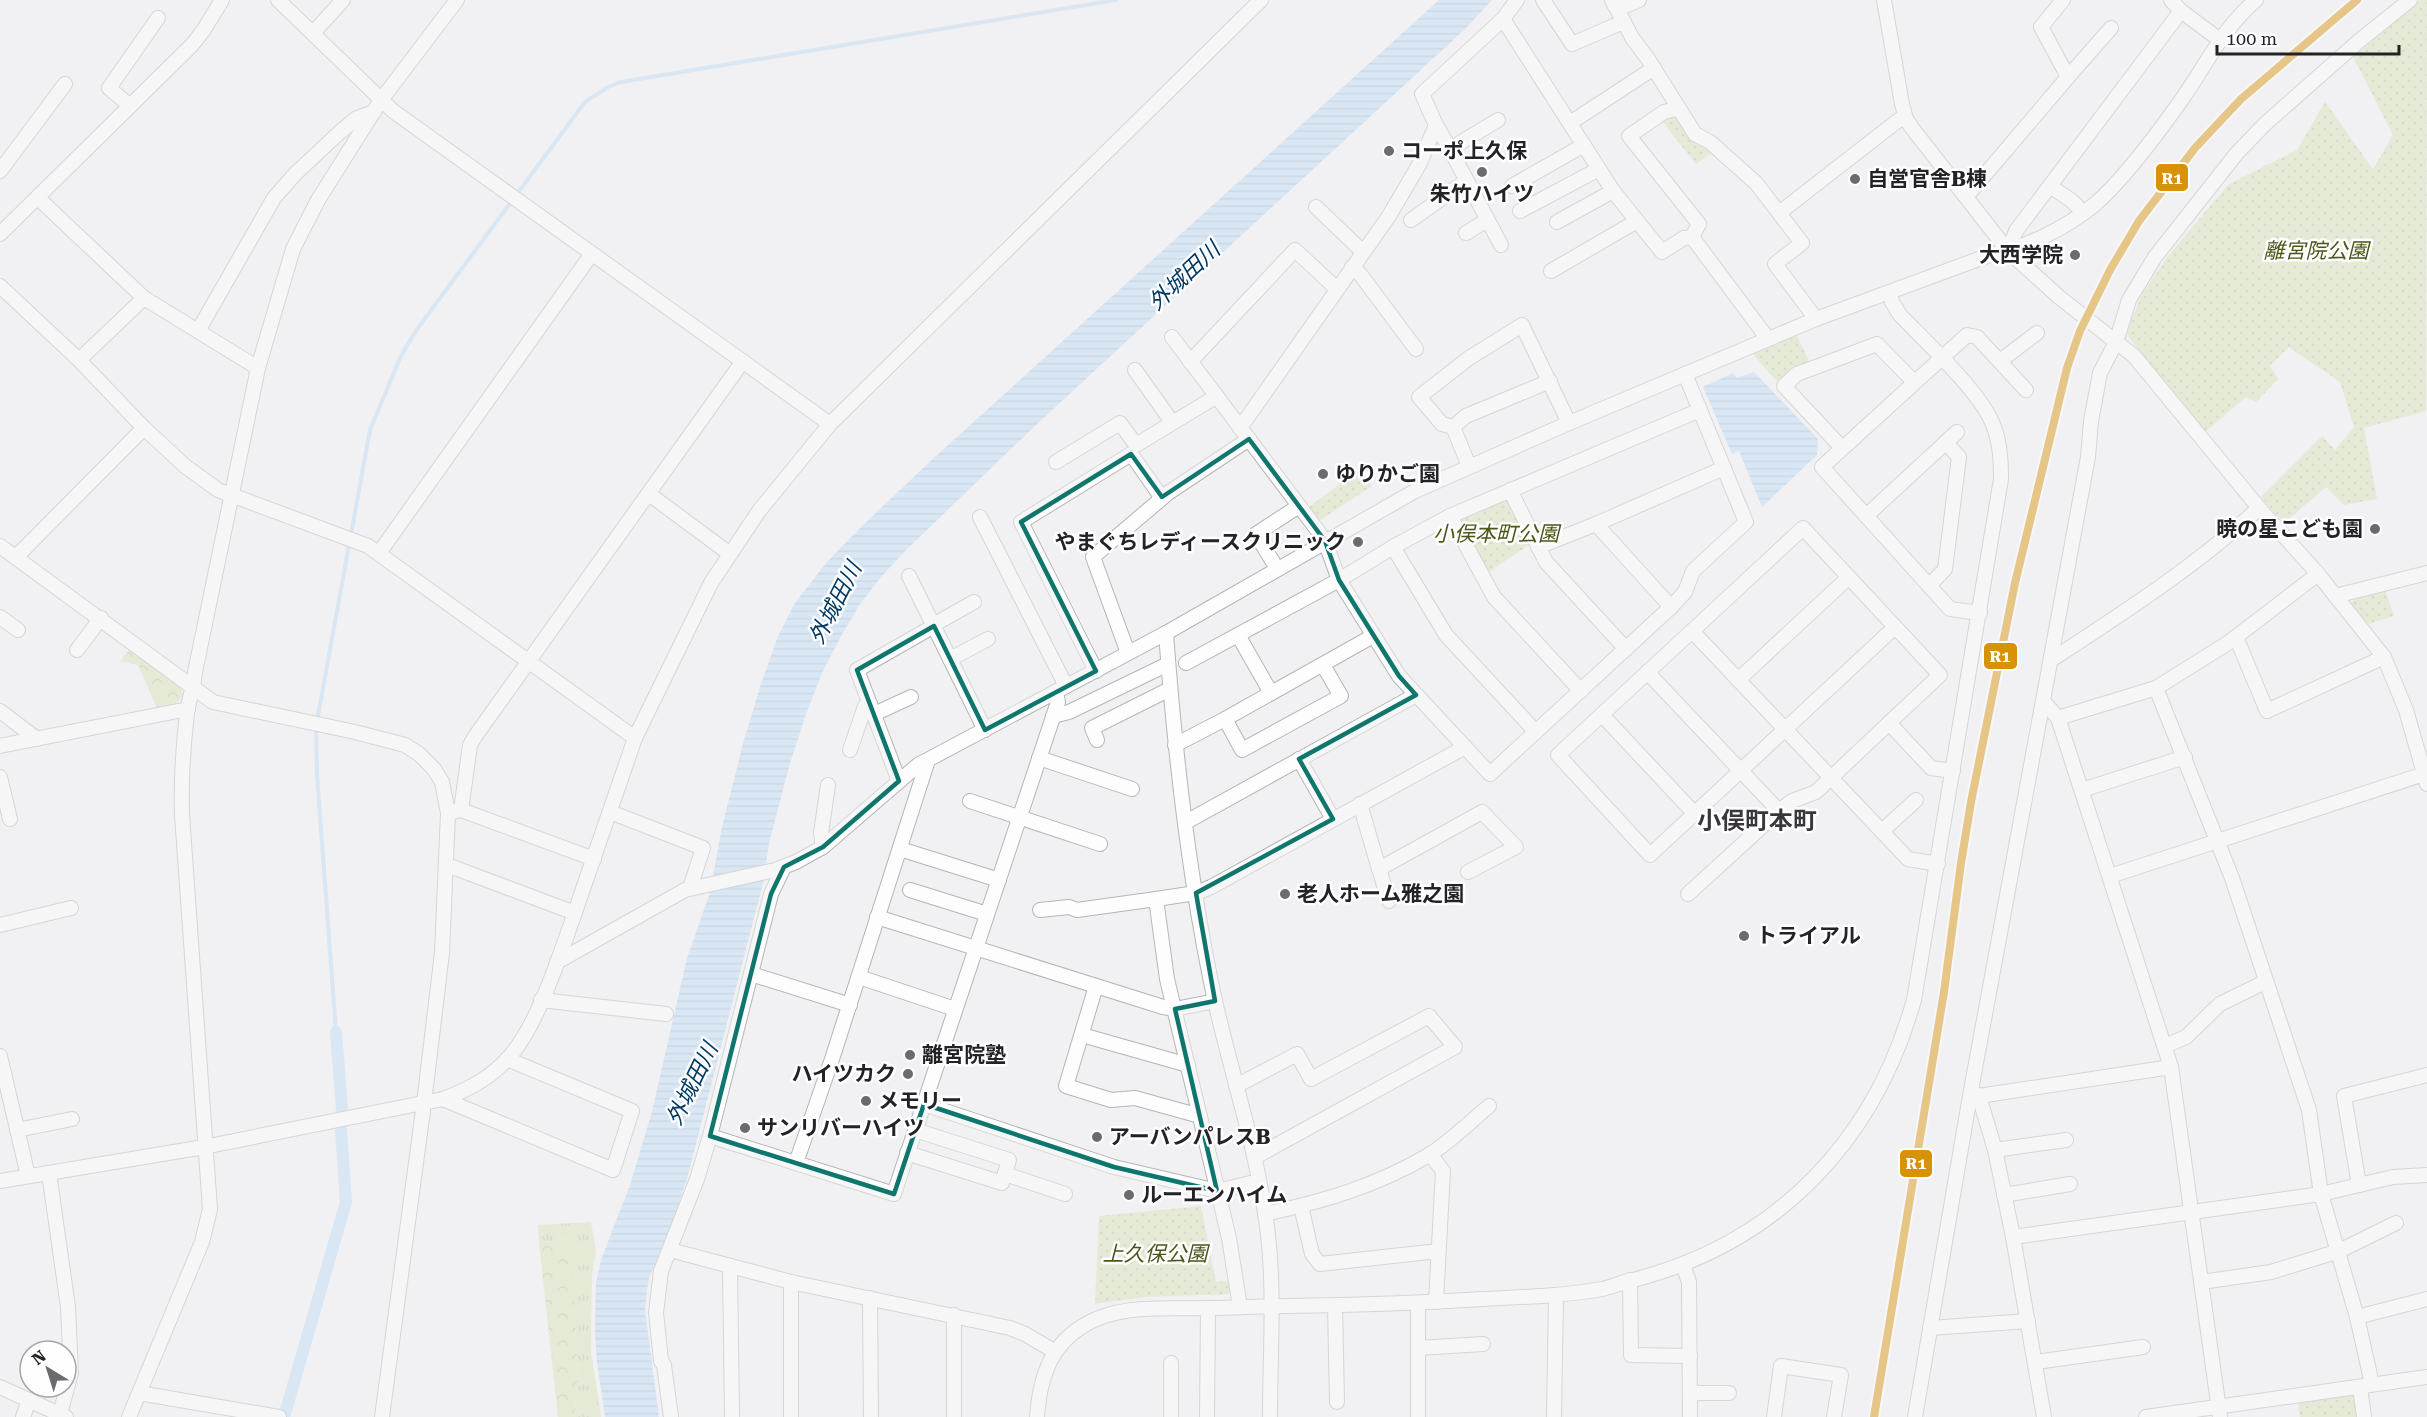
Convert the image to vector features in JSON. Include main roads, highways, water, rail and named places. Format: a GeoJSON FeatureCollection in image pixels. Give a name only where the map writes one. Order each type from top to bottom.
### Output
{"type":"FeatureCollection","features":[{"type":"Feature","properties":{"kind":"water","name":"外城田川"},"geometry":{"type":"Polygon","coordinates":[[[1439,0],[1492,0],[1465,29],[1038,423],[906,550],[860,604],[822,673],[790,763],[769,843],[763,883],[687,1179],[673,1221],[649,1278],[645,1310],[659,1417],[605,1417],[595,1330],[596,1283],[601,1260],[630,1185],[652,1112],[687,958],[710,893],[722,827],[744,740],[778,636],[795,603],[827,562],[936,456],[1439,0]]]}},
{"type":"Feature","properties":{"kind":"water"},"geometry":{"type":"Polygon","coordinates":[[[1754,372],[1818,439],[1817,455],[1762,507],[1739,451],[1732,454],[1703,387],[1733,373],[1737,378],[1754,372]]]}},
{"type":"Feature","properties":{"kind":"waterway"},"geometry":{"type":"LineString","coordinates":[[317,721],[370,430],[400,358],[415,332],[585,102],[608,87],[621,82],[1116,0]]}},
{"type":"Feature","properties":{"kind":"waterway"},"geometry":{"type":"LineString","coordinates":[[316,728],[317,775],[336,1032]]}},
{"type":"Feature","properties":{"kind":"waterway"},"geometry":{"type":"LineString","coordinates":[[336,1032],[342,1109]]}},
{"type":"Feature","properties":{"kind":"waterway"},"geometry":{"type":"LineString","coordinates":[[284,1417],[346,1202],[341,1130]]}},
{"type":"Feature","properties":{"kind":"place","name":"コーポ上久保"},"geometry":{"type":"Point","coordinates":[1389,151]}},
{"type":"Feature","properties":{"kind":"place","name":"朱竹ハイツ"},"geometry":{"type":"Point","coordinates":[1482,172]}},
{"type":"Feature","properties":{"kind":"place","name":"自営官舎B棟"},"geometry":{"type":"Point","coordinates":[1855,179]}},
{"type":"Feature","properties":{"kind":"place","name":"大西学院"},"geometry":{"type":"Point","coordinates":[2075,255]}},
{"type":"Feature","properties":{"kind":"place","name":"ゆりかご園"},"geometry":{"type":"Point","coordinates":[1323,474]}},
{"type":"Feature","properties":{"kind":"place","name":"暁の星こども園"},"geometry":{"type":"Point","coordinates":[2375,529]}},
{"type":"Feature","properties":{"kind":"place","name":"やまぐちレディースクリニック"},"geometry":{"type":"Point","coordinates":[1358,542]}},
{"type":"Feature","properties":{"kind":"place","name":"老人ホーム雅之園"},"geometry":{"type":"Point","coordinates":[1285,894]}},
{"type":"Feature","properties":{"kind":"place","name":"トライアル"},"geometry":{"type":"Point","coordinates":[1744,936]}},
{"type":"Feature","properties":{"kind":"place","name":"離宮院塾"},"geometry":{"type":"Point","coordinates":[910,1055]}},
{"type":"Feature","properties":{"kind":"place","name":"ハイツカク"},"geometry":{"type":"Point","coordinates":[908,1074]}},
{"type":"Feature","properties":{"kind":"place","name":"メモリー"},"geometry":{"type":"Point","coordinates":[866,1101]}},
{"type":"Feature","properties":{"kind":"place","name":"サンリバーハイツ"},"geometry":{"type":"Point","coordinates":[745,1128]}},
{"type":"Feature","properties":{"kind":"place","name":"アーバンパレスB"},"geometry":{"type":"Point","coordinates":[1097,1137]}},
{"type":"Feature","properties":{"kind":"place","name":"ルーエンハイム"},"geometry":{"type":"Point","coordinates":[1129,1195]}},
{"type":"Feature","properties":{"kind":"district","name":"小俣町本町"},"geometry":{"type":"Point","coordinates":[1757,821]}},
{"type":"Feature","properties":{"kind":"park label","name":"離宮院公園"},"geometry":{"type":"Point","coordinates":[2316,251]}},
{"type":"Feature","properties":{"kind":"park label","name":"小俣本町公園"},"geometry":{"type":"Point","coordinates":[1496,534]}},
{"type":"Feature","properties":{"kind":"park label","name":"上久保公園"},"geometry":{"type":"Point","coordinates":[1155,1254]}}]}
